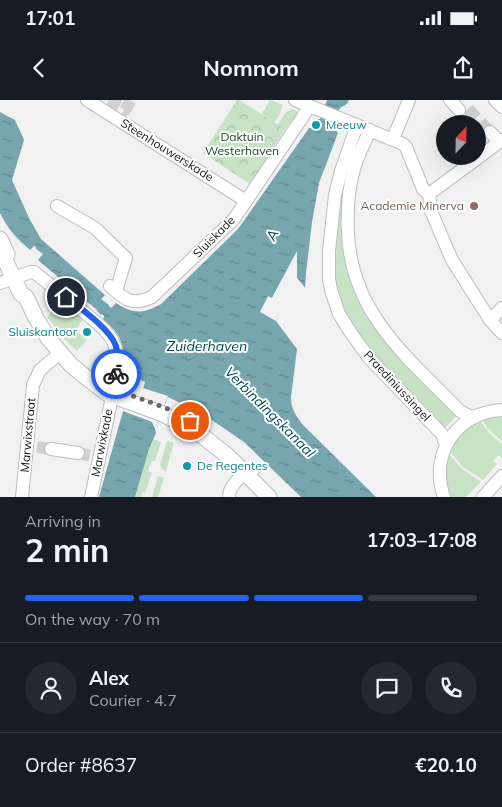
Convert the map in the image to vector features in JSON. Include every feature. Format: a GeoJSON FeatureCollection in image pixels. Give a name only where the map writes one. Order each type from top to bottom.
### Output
{"type":"FeatureCollection","features":[{"type":"Feature","properties":{"kind":"main road"},"geometry":{"type":"LineString","coordinates":[[0,238],[7,254],[11,257],[11,279],[27,293],[26,297],[44,332],[60,353],[77,370],[108,390],[164,411],[206,430],[233,450],[269,497]]}},
{"type":"Feature","properties":{"kind":"main road"},"geometry":{"type":"LineString","coordinates":[[250,474],[281,497]]}},
{"type":"Feature","properties":{"kind":"street"},"geometry":{"type":"LineString","coordinates":[[295,100],[370,130],[406,147],[423,189],[429,194],[431,210],[452,260],[490,320],[502,333]]}},
{"type":"Feature","properties":{"kind":"street"},"geometry":{"type":"LineString","coordinates":[[393,140],[409,100]]}},
{"type":"Feature","properties":{"kind":"street"},"geometry":{"type":"LineString","coordinates":[[450,100],[459,110]]}},
{"type":"Feature","properties":{"kind":"street"},"geometry":{"type":"LineString","coordinates":[[495,100],[502,108]]}},
{"type":"Feature","properties":{"kind":"street","name":"Steenhouwerskade"},"geometry":{"type":"LineString","coordinates":[[91,103],[246,201]]}},
{"type":"Feature","properties":{"kind":"street","name":"Sluiskade"},"geometry":{"type":"LineString","coordinates":[[57,206],[95,228],[126,258],[113,289],[123,298],[132,301],[139,301],[152,296],[234,219],[309,106]]}},
{"type":"Feature","properties":{"kind":"street","name":"Praediniussingel"},"geometry":{"type":"LineString","coordinates":[[357,125],[343,163],[335,195],[329,251],[331,290],[339,314],[369,358],[438,429],[445,437],[446,445]]}},
{"type":"Feature","properties":{"kind":"street"},"geometry":{"type":"LineString","coordinates":[[370,130],[355,168],[348,204],[349,250],[354,275],[366,302],[391,339],[460,410],[467,415],[475,417]]}},
{"type":"Feature","properties":{"kind":"street"},"geometry":{"type":"LineString","coordinates":[[429,194],[501,141],[490,132]]}},
{"type":"Feature","properties":{"kind":"street","name":"Marwixkade"},"geometry":{"type":"LineString","coordinates":[[11,279],[31,272],[37,274],[104,329],[115,344],[117,356],[116,378],[108,390],[91,497]]}},
{"type":"Feature","properties":{"kind":"street"},"geometry":{"type":"LineString","coordinates":[[490,320],[502,308]]}},
{"type":"Feature","properties":{"kind":"street","name":"Marwixstraat"},"geometry":{"type":"LineString","coordinates":[[22,497],[32,447],[32,385],[40,370],[60,353]]}},
{"type":"Feature","properties":{"kind":"street"},"geometry":{"type":"LineString","coordinates":[[444,497],[440,471],[446,445],[466,422],[489,412],[502,410]]}},
{"type":"Feature","properties":{"kind":"street"},"geometry":{"type":"LineString","coordinates":[[51,449],[78,453]]}},
{"type":"Feature","properties":{"kind":"street"},"geometry":{"type":"LineString","coordinates":[[229,497],[232,486],[250,474]]}},
{"type":"Feature","properties":{"kind":"street"},"geometry":{"type":"LineString","coordinates":[[234,497],[250,474]]}},
{"type":"Feature","properties":{"kind":"street"},"geometry":{"type":"LineString","coordinates":[[483,497],[502,476]]}},
{"type":"Feature","properties":{"kind":"green space","name":"Daktuin Westerhaven"},"geometry":{"type":"Polygon","coordinates":[[[237,100],[285,129],[250,184],[203,153],[237,100]]]}},
{"type":"Feature","properties":{"kind":"green space"},"geometry":{"type":"Polygon","coordinates":[[[270,100],[283,105],[279,116],[274,122],[262,114],[270,100]]]}},
{"type":"Feature","properties":{"kind":"green space"},"geometry":{"type":"Polygon","coordinates":[[[292,109],[299,112],[285,129],[278,125],[285,113],[292,109]]]}},
{"type":"Feature","properties":{"kind":"green space"},"geometry":{"type":"Polygon","coordinates":[[[354,145],[351,174],[357,289],[459,413],[443,430],[353,331],[334,290],[336,209],[354,145]]]}},
{"type":"Feature","properties":{"kind":"green space"},"geometry":{"type":"Polygon","coordinates":[[[60,302],[83,320],[75,330],[87,340],[77,351],[65,340],[47,317],[60,302]]]}},
{"type":"Feature","properties":{"kind":"green space"},"geometry":{"type":"Polygon","coordinates":[[[502,415],[502,441],[489,430],[481,419],[502,415]]]}},
{"type":"Feature","properties":{"kind":"green space"},"geometry":{"type":"Polygon","coordinates":[[[479,420],[492,436],[502,444],[502,458],[498,455],[493,461],[497,464],[483,480],[463,467],[449,451],[457,437],[479,420]]]}},
{"type":"Feature","properties":{"kind":"green space"},"geometry":{"type":"Polygon","coordinates":[[[154,439],[161,442],[155,461],[152,461],[148,471],[152,473],[145,493],[142,492],[141,497],[135,497],[149,449],[154,439]]]}},
{"type":"Feature","properties":{"kind":"green space"},"geometry":{"type":"Polygon","coordinates":[[[167,441],[174,443],[166,471],[160,465],[167,441]]]}},
{"type":"Feature","properties":{"kind":"green space"},"geometry":{"type":"Polygon","coordinates":[[[448,453],[462,469],[481,482],[466,497],[449,497],[445,476],[448,453]]]}},
{"type":"Feature","properties":{"kind":"green space"},"geometry":{"type":"Polygon","coordinates":[[[158,476],[164,478],[158,497],[152,497],[158,476]]]}},
{"type":"Feature","properties":{"kind":"water"},"geometry":{"type":"Polygon","coordinates":[[[327,100],[349,100],[347,104],[340,108],[333,125],[338,133],[319,183],[312,222],[305,288],[297,278],[297,252],[272,298],[268,296],[260,312],[276,321],[297,349],[291,397],[296,415],[303,425],[376,497],[301,497],[244,442],[203,414],[168,397],[155,429],[156,433],[149,449],[135,497],[99,497],[123,411],[134,415],[145,382],[136,378],[134,383],[122,379],[124,360],[119,336],[103,320],[104,316],[102,314],[38,260],[43,254],[34,246],[30,250],[25,246],[6,224],[0,213],[0,112],[15,120],[24,140],[12,180],[29,218],[41,239],[105,295],[101,299],[111,308],[116,303],[133,311],[144,311],[161,304],[238,229],[309,128],[314,128],[318,119],[320,119],[327,100]]]}},
{"type":"Feature","properties":{"kind":"pier"},"geometry":{"type":"Polygon","coordinates":[[[297,251],[297,278],[305,288],[304,290],[295,279],[295,261],[275,299],[272,298],[297,251]]]}},
{"type":"Feature","properties":{"kind":"pier"},"geometry":{"type":"Polygon","coordinates":[[[136,378],[145,382],[143,388],[168,396],[155,429],[152,422],[123,411],[124,409],[132,412],[142,383],[137,382],[136,385],[133,385],[136,378]]]}},
{"type":"Feature","properties":{"kind":"tunnel"},"geometry":{"type":"LineString","coordinates":[[109,100],[125,110],[131,100]]}},
{"type":"Feature","properties":{"kind":"tunnel"},"geometry":{"type":"LineString","coordinates":[[468,109],[490,132]]}},
{"type":"Feature","properties":{"kind":"tunnel"},"geometry":{"type":"LineString","coordinates":[[37,447],[51,449]]}},
{"type":"Feature","properties":{"kind":"tunnel"},"geometry":{"type":"LineString","coordinates":[[78,453],[92,456]]}},
{"type":"Feature","properties":{"kind":"way so far"},"geometry":{"type":"LineString","coordinates":[[116,374],[114,389],[166,408],[190,421]]}},
{"type":"Feature","properties":{"kind":"place","name":"Meeuw"},"geometry":{"type":"Point","coordinates":[316,125]}},
{"type":"Feature","properties":{"kind":"place","name":"Academie Minerva"},"geometry":{"type":"Point","coordinates":[474,206]}},
{"type":"Feature","properties":{"kind":"place","name":"Sluiskantoor"},"geometry":{"type":"Point","coordinates":[87,332]}},
{"type":"Feature","properties":{"kind":"place","name":"De Regentes"},"geometry":{"type":"Point","coordinates":[187,466]}},
{"type":"Feature","properties":{"kind":"route"},"geometry":{"type":"LineString","coordinates":[[66,297],[104,329],[112,339],[117,356],[116,374]]}},
{"type":"Feature","properties":{"kind":"water label","name":"A"},"geometry":{"type":"Point","coordinates":[272,235]}},
{"type":"Feature","properties":{"kind":"water label","name":"Zuiderhaven"},"geometry":{"type":"Point","coordinates":[207,346]}},
{"type":"Feature","properties":{"kind":"water label","name":"Verbindingskanaal"},"geometry":{"type":"Point","coordinates":[270,412]}}]}
